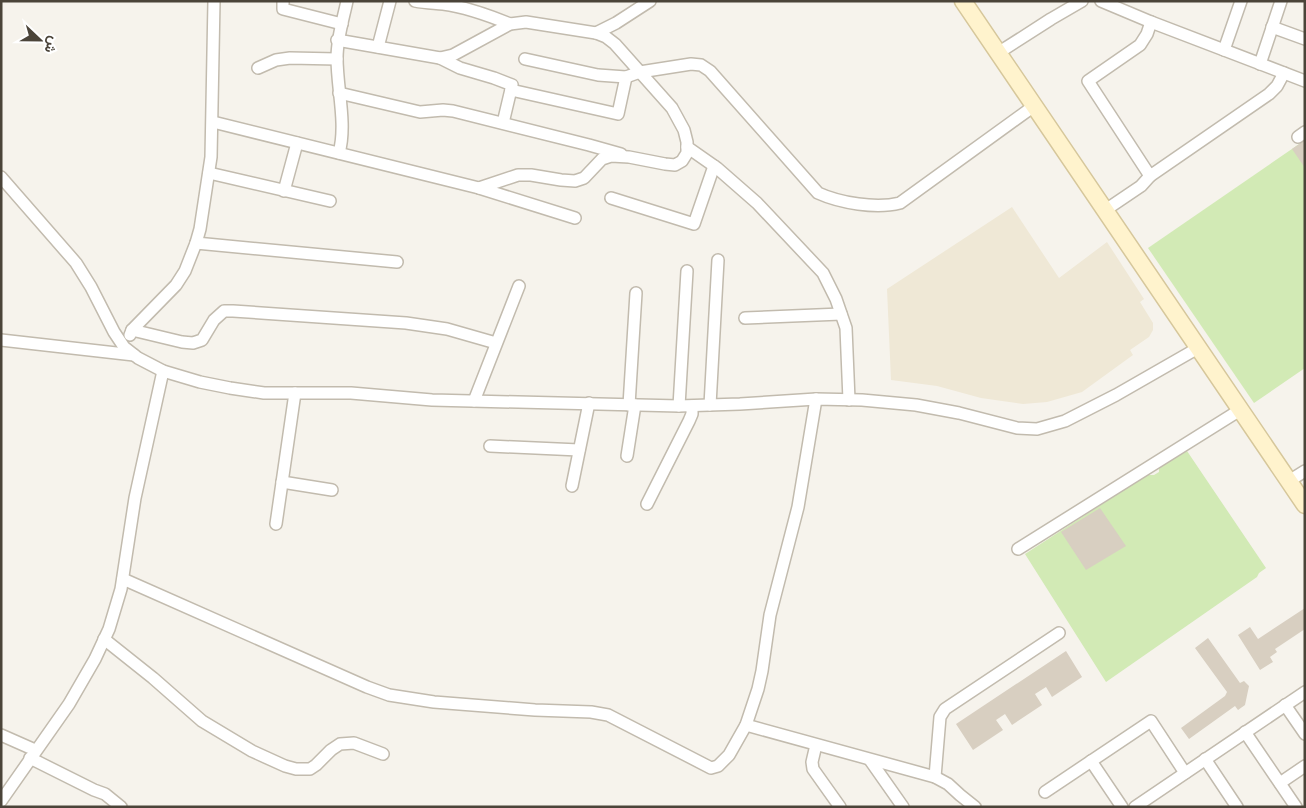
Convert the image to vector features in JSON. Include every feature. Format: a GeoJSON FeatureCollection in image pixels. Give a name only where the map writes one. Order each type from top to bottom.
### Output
{"type":"FeatureCollection","features":[{"type":"Feature","properties":{"kind":"street"},"geometry":{"type":"LineString","coordinates":[[124,347],[132,330],[176,284],[185,271],[200,228],[211,157],[214,1]]}},
{"type":"Feature","properties":{"kind":"street"},"geometry":{"type":"LineString","coordinates":[[283,1],[283,9],[342,24]]}},
{"type":"Feature","properties":{"kind":"street"},"geometry":{"type":"LineString","coordinates":[[339,154],[342,141],[337,40],[347,1]]}},
{"type":"Feature","properties":{"kind":"street"},"geometry":{"type":"LineString","coordinates":[[378,47],[390,1]]}},
{"type":"Feature","properties":{"kind":"street"},"geometry":{"type":"LineString","coordinates":[[415,1],[425,4],[441,4],[482,13],[510,24]]}},
{"type":"Feature","properties":{"kind":"street"},"geometry":{"type":"LineString","coordinates":[[596,33],[616,23],[650,1]]}},
{"type":"Feature","properties":{"kind":"street"},"geometry":{"type":"LineString","coordinates":[[963,1],[1305,505]]}},
{"type":"Feature","properties":{"kind":"street"},"geometry":{"type":"LineString","coordinates":[[998,54],[1082,1]]}},
{"type":"Feature","properties":{"kind":"street"},"geometry":{"type":"LineString","coordinates":[[1101,1],[1150,22],[1305,81]]}},
{"type":"Feature","properties":{"kind":"street"},"geometry":{"type":"LineString","coordinates":[[1224,50],[1240,1]]}},
{"type":"Feature","properties":{"kind":"street"},"geometry":{"type":"LineString","coordinates":[[1260,64],[1280,1]]}},
{"type":"Feature","properties":{"kind":"street"},"geometry":{"type":"LineString","coordinates":[[339,93],[420,112],[453,111],[589,144],[629,157],[665,164],[675,165],[682,161],[687,153],[684,130],[672,108],[614,44],[606,37],[596,33],[526,22],[510,24],[453,54],[440,58]]}},
{"type":"Feature","properties":{"kind":"street"},"geometry":{"type":"LineString","coordinates":[[1150,22],[1147,34],[1140,45],[1088,81],[1150,176]]}},
{"type":"Feature","properties":{"kind":"street"},"geometry":{"type":"LineString","coordinates":[[1272,27],[1305,39]]}},
{"type":"Feature","properties":{"kind":"street"},"geometry":{"type":"LineString","coordinates":[[337,40],[440,58],[460,68],[512,85],[503,123]]}},
{"type":"Feature","properties":{"kind":"street"},"geometry":{"type":"LineString","coordinates":[[258,68],[276,60],[290,58],[337,59]]}},
{"type":"Feature","properties":{"kind":"street"},"geometry":{"type":"LineString","coordinates":[[525,59],[598,75],[626,77],[640,72],[691,64],[701,65],[710,71],[818,193],[846,202],[890,206],[900,203],[1034,106]]}},
{"type":"Feature","properties":{"kind":"street"},"geometry":{"type":"LineString","coordinates":[[1104,211],[1141,186],[1150,176],[1269,94],[1277,86],[1284,73]]}},
{"type":"Feature","properties":{"kind":"street"},"geometry":{"type":"LineString","coordinates":[[511,90],[618,114],[626,77]]}},
{"type":"Feature","properties":{"kind":"street"},"geometry":{"type":"LineString","coordinates":[[213,122],[479,188],[575,218]]}},
{"type":"Feature","properties":{"kind":"street"},"geometry":{"type":"LineString","coordinates":[[284,191],[297,143]]}},
{"type":"Feature","properties":{"kind":"street"},"geometry":{"type":"LineString","coordinates":[[687,147],[714,166],[757,203],[823,273],[836,299],[846,328],[849,400]]}},
{"type":"Feature","properties":{"kind":"street"},"geometry":{"type":"LineString","coordinates":[[479,188],[518,175],[575,181],[584,178],[602,159],[611,156],[629,157]]}},
{"type":"Feature","properties":{"kind":"street"},"geometry":{"type":"LineString","coordinates":[[611,198],[694,224],[714,166]]}},
{"type":"Feature","properties":{"kind":"street"},"geometry":{"type":"LineString","coordinates":[[209,173],[330,201]]}},
{"type":"Feature","properties":{"kind":"street"},"geometry":{"type":"LineString","coordinates":[[1,177],[76,264],[124,347],[138,358],[163,371],[200,382],[264,393],[350,393],[432,400],[679,406],[816,399],[862,400],[959,413],[1017,428],[1037,429],[1065,421],[1116,395],[1198,348]]}},
{"type":"Feature","properties":{"kind":"street"},"geometry":{"type":"LineString","coordinates":[[196,243],[398,262]]}},
{"type":"Feature","properties":{"kind":"street"},"geometry":{"type":"LineString","coordinates":[[710,405],[718,260]]}},
{"type":"Feature","properties":{"kind":"street"},"geometry":{"type":"LineString","coordinates":[[679,406],[687,271]]}},
{"type":"Feature","properties":{"kind":"street"},"geometry":{"type":"LineString","coordinates":[[474,401],[519,286]]}},
{"type":"Feature","properties":{"kind":"street"},"geometry":{"type":"LineString","coordinates":[[627,456],[632,405],[636,293]]}},
{"type":"Feature","properties":{"kind":"street"},"geometry":{"type":"LineString","coordinates":[[132,330],[193,343],[202,340],[214,320],[224,311],[233,310],[406,323],[447,329],[496,343]]}},
{"type":"Feature","properties":{"kind":"street"},"geometry":{"type":"LineString","coordinates":[[745,318],[841,314]]}},
{"type":"Feature","properties":{"kind":"street"},"geometry":{"type":"LineString","coordinates":[[1,340],[134,355]]}},
{"type":"Feature","properties":{"kind":"street"},"geometry":{"type":"LineString","coordinates":[[1,802],[69,704],[95,659],[109,628],[121,589],[135,498],[163,371]]}},
{"type":"Feature","properties":{"kind":"street"},"geometry":{"type":"LineString","coordinates":[[276,524],[295,393]]}},
{"type":"Feature","properties":{"kind":"street"},"geometry":{"type":"LineString","coordinates":[[123,579],[389,695],[434,702],[535,710],[591,712],[608,715],[711,768],[718,766],[729,755],[746,725],[760,680],[770,615],[798,507],[816,399]]}},
{"type":"Feature","properties":{"kind":"street"},"geometry":{"type":"LineString","coordinates":[[572,486],[589,403]]}},
{"type":"Feature","properties":{"kind":"street"},"geometry":{"type":"LineString","coordinates":[[647,504],[689,421],[692,414],[692,406]]}},
{"type":"Feature","properties":{"kind":"street"},"geometry":{"type":"LineString","coordinates":[[1018,549],[1240,410]]}},
{"type":"Feature","properties":{"kind":"street"},"geometry":{"type":"LineString","coordinates":[[490,446],[579,450]]}},
{"type":"Feature","properties":{"kind":"street"},"geometry":{"type":"LineString","coordinates":[[1289,481],[1305,471]]}},
{"type":"Feature","properties":{"kind":"street"},"geometry":{"type":"LineString","coordinates":[[282,482],[332,490]]}},
{"type":"Feature","properties":{"kind":"street"},"geometry":{"type":"LineString","coordinates":[[935,777],[940,717],[946,709],[1059,633]]}},
{"type":"Feature","properties":{"kind":"street"},"geometry":{"type":"LineString","coordinates":[[104,639],[153,678],[202,721],[231,740],[285,766],[296,769],[310,769],[330,750],[340,744],[354,743],[383,754]]}},
{"type":"Feature","properties":{"kind":"street"},"geometry":{"type":"LineString","coordinates":[[1135,807],[1305,692]]}},
{"type":"Feature","properties":{"kind":"street"},"geometry":{"type":"LineString","coordinates":[[1285,705],[1305,734]]}},
{"type":"Feature","properties":{"kind":"street"},"geometry":{"type":"LineString","coordinates":[[1044,792],[1151,721],[1186,773]]}},
{"type":"Feature","properties":{"kind":"street"},"geometry":{"type":"LineString","coordinates":[[746,725],[935,777],[948,784],[975,807]]}},
{"type":"Feature","properties":{"kind":"street"},"geometry":{"type":"LineString","coordinates":[[1245,732],[1296,807]]}},
{"type":"Feature","properties":{"kind":"street"},"geometry":{"type":"LineString","coordinates":[[1,736],[94,790],[105,794],[121,807]]}},
{"type":"Feature","properties":{"kind":"street"},"geometry":{"type":"LineString","coordinates":[[816,745],[812,762],[814,769],[840,807]]}},
{"type":"Feature","properties":{"kind":"street"},"geometry":{"type":"LineString","coordinates":[[1205,759],[1237,807]]}},
{"type":"Feature","properties":{"kind":"street"},"geometry":{"type":"LineString","coordinates":[[870,760],[903,807]]}},
{"type":"Feature","properties":{"kind":"street"},"geometry":{"type":"LineString","coordinates":[[1091,761],[1122,807]]}},
{"type":"Feature","properties":{"kind":"street"},"geometry":{"type":"LineString","coordinates":[[1280,782],[1305,766]]}},
{"type":"Feature","properties":{"kind":"shaded area"},"geometry":{"type":"Polygon","coordinates":[[[1012,207],[1059,278],[1107,242],[1144,299],[1140,302],[1153,323],[1153,330],[1149,337],[1130,350],[1133,355],[1082,392],[1047,402],[1023,404],[981,398],[937,386],[891,380],[887,289],[1012,207]]]}},
{"type":"Feature","properties":{"kind":"green space"},"geometry":{"type":"Polygon","coordinates":[[[1305,140],[1305,368],[1254,403],[1148,248],[1305,140]]]}},
{"type":"Feature","properties":{"kind":"green space"},"geometry":{"type":"Polygon","coordinates":[[[1187,451],[1266,568],[1257,577],[1106,682],[1025,554],[1147,475],[1154,475],[1159,472],[1159,467],[1187,451]]]}},
{"type":"Feature","properties":{"kind":"building"},"geometry":{"type":"Polygon","coordinates":[[[1305,140],[1305,168],[1292,149],[1305,140]]]}},
{"type":"Feature","properties":{"kind":"building"},"geometry":{"type":"Polygon","coordinates":[[[1100,508],[1126,546],[1086,570],[1061,532],[1100,508]]]}},
{"type":"Feature","properties":{"kind":"building"},"geometry":{"type":"Polygon","coordinates":[[[1305,608],[1305,629],[1275,649],[1277,652],[1270,657],[1273,662],[1260,670],[1238,635],[1250,627],[1258,639],[1305,608]]]}},
{"type":"Feature","properties":{"kind":"building"},"geometry":{"type":"Polygon","coordinates":[[[1208,638],[1240,683],[1244,681],[1249,686],[1245,705],[1238,710],[1235,706],[1189,739],[1181,728],[1225,696],[1227,692],[1195,648],[1208,638]]]}},
{"type":"Feature","properties":{"kind":"building"},"geometry":{"type":"Polygon","coordinates":[[[1066,651],[1082,677],[1052,697],[1046,687],[1035,694],[1042,705],[1012,725],[1005,714],[996,720],[1003,730],[973,750],[956,724],[1066,651]]]}}]}
